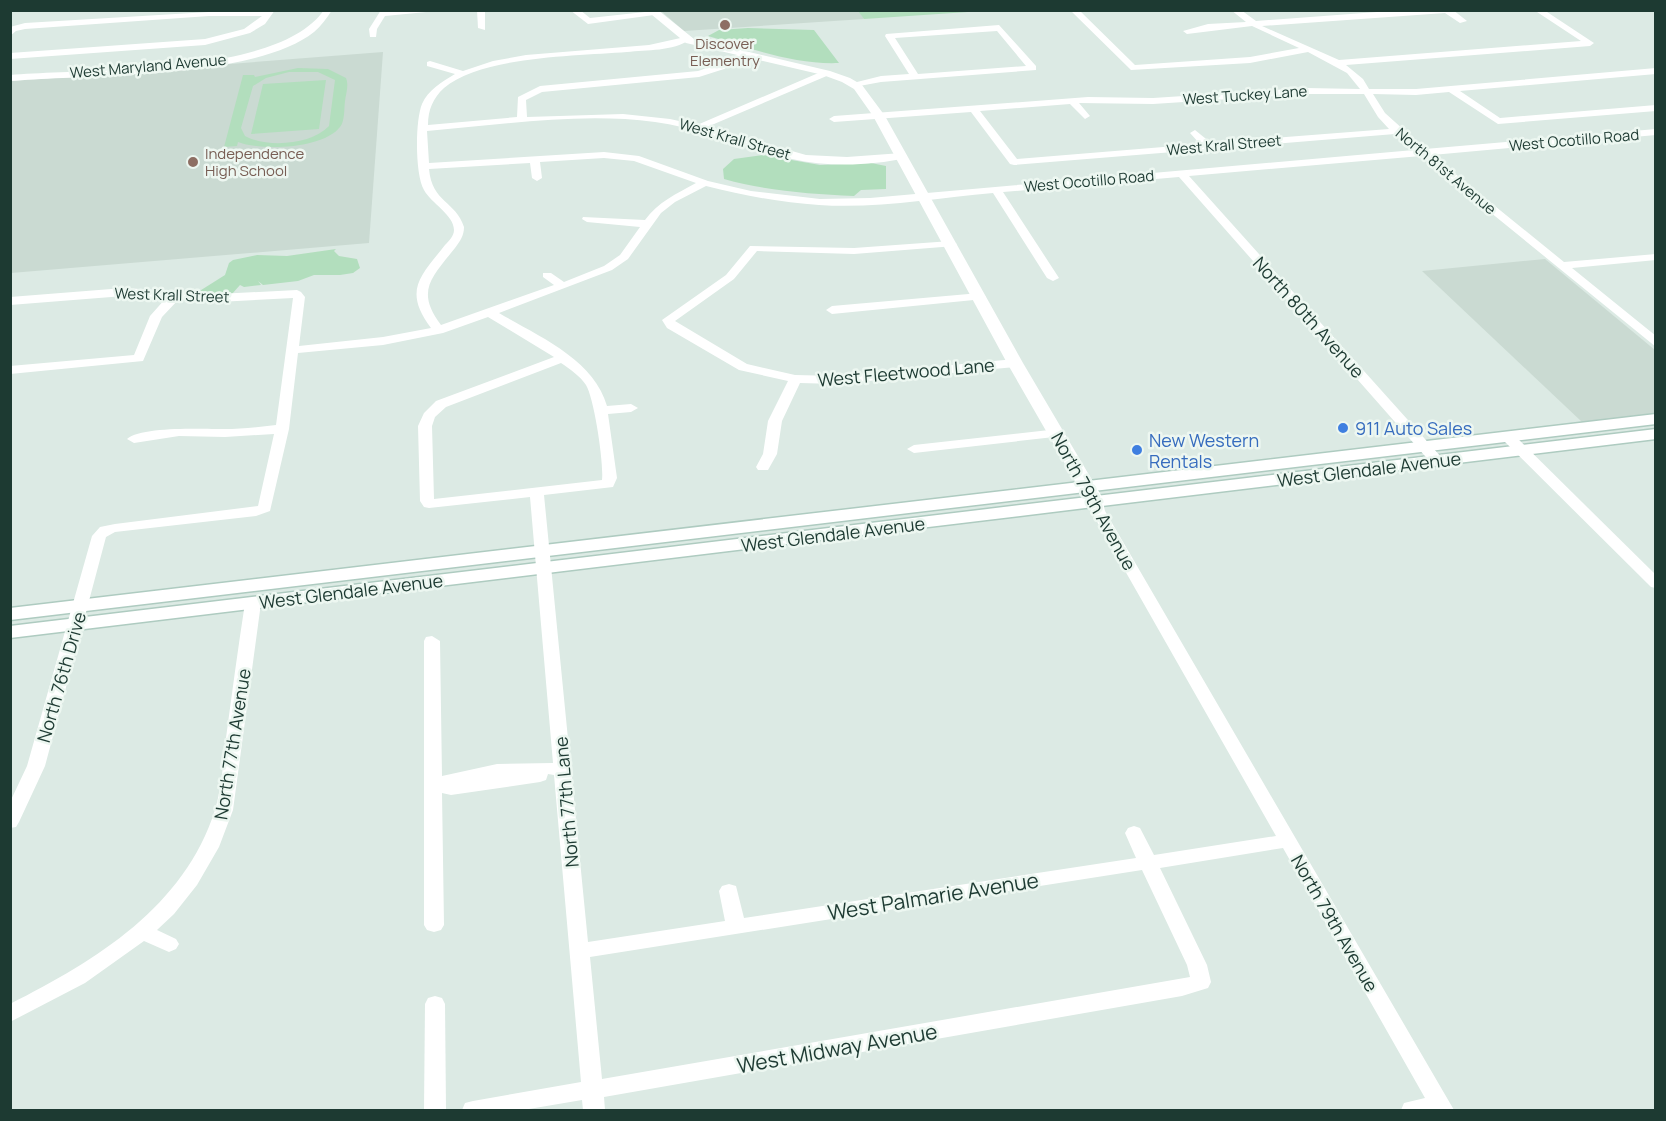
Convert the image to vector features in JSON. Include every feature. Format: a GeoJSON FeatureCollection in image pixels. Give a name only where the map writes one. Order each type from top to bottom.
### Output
{"type":"FeatureCollection","features":[{"type":"Feature","properties":{"kind":"main road","name":"North 79th Avenue"},"geometry":{"type":"LineString","coordinates":[[652,12],[685,39],[826,73],[854,84],[864,92],[902,156],[1015,363],[1058,433],[1092,495]]}},
{"type":"Feature","properties":{"kind":"main road","name":"West Glendale Avenue"},"geometry":{"type":"LineString","coordinates":[[1092,495],[1425,447],[1656,419]]}},
{"type":"Feature","properties":{"kind":"main road","name":"West Glendale Avenue"},"geometry":{"type":"LineString","coordinates":[[10,632],[78,615],[1092,495],[1437,461],[1656,434]]}},
{"type":"Feature","properties":{"kind":"main road","name":"West Glendale Avenue"},"geometry":{"type":"LineString","coordinates":[[10,614],[78,615],[253,603],[545,560]]}},
{"type":"Feature","properties":{"kind":"street"},"geometry":{"type":"LineString","coordinates":[[94,21],[100,10]]}},
{"type":"Feature","properties":{"kind":"street","name":"West Maryland Avenue"},"geometry":{"type":"LineString","coordinates":[[10,77],[209,63],[286,44],[305,34],[328,10]]}},
{"type":"Feature","properties":{"kind":"street"},"geometry":{"type":"LineString","coordinates":[[373,35],[373,29],[384,12],[443,10]]}},
{"type":"Feature","properties":{"kind":"street"},"geometry":{"type":"LineString","coordinates":[[481,10],[482,28]]}},
{"type":"Feature","properties":{"kind":"street"},"geometry":{"type":"LineString","coordinates":[[574,10],[588,21],[652,12]]}},
{"type":"Feature","properties":{"kind":"street"},"geometry":{"type":"LineString","coordinates":[[1074,10],[1134,68],[1250,60],[1309,49]]}},
{"type":"Feature","properties":{"kind":"street","name":"North 81st Avenue"},"geometry":{"type":"LineString","coordinates":[[1235,10],[1252,24],[1339,63],[1356,76],[1381,115],[1397,131],[1656,343]]}},
{"type":"Feature","properties":{"kind":"street"},"geometry":{"type":"LineString","coordinates":[[1186,32],[1252,24],[1447,10],[1463,21]]}},
{"type":"Feature","properties":{"kind":"street"},"geometry":{"type":"LineString","coordinates":[[1339,63],[1590,43],[1538,10]]}},
{"type":"Feature","properties":{"kind":"street"},"geometry":{"type":"LineString","coordinates":[[10,34],[18,27],[269,12]]}},
{"type":"Feature","properties":{"kind":"street"},"geometry":{"type":"LineString","coordinates":[[10,56],[188,44],[223,39],[256,27],[269,12]]}},
{"type":"Feature","properties":{"kind":"street"},"geometry":{"type":"LineString","coordinates":[[1356,17],[1371,27]]}},
{"type":"Feature","properties":{"kind":"street"},"geometry":{"type":"LineString","coordinates":[[854,84],[915,76],[1033,68],[999,28],[889,36],[915,76]]}},
{"type":"Feature","properties":{"kind":"street"},"geometry":{"type":"LineString","coordinates":[[439,330],[427,316],[420,293],[431,268],[458,236],[459,227],[456,218],[442,208],[427,192],[424,128],[425,110],[431,97],[447,83],[464,74],[528,57],[643,48],[685,39]]}},
{"type":"Feature","properties":{"kind":"street"},"geometry":{"type":"LineString","coordinates":[[88,72],[97,50]]}},
{"type":"Feature","properties":{"kind":"street"},"geometry":{"type":"LineString","coordinates":[[522,121],[521,99],[531,92],[564,85],[699,74],[721,67],[745,55]]}},
{"type":"Feature","properties":{"kind":"street"},"geometry":{"type":"LineString","coordinates":[[430,64],[464,74]]}},
{"type":"Feature","properties":{"kind":"street","name":"West Tuckey Lane"},"geometry":{"type":"LineString","coordinates":[[834,119],[1072,101],[1153,101],[1259,93],[1451,89],[1656,71]]}},
{"type":"Feature","properties":{"kind":"street"},"geometry":{"type":"LineString","coordinates":[[700,127],[826,73]]}},
{"type":"Feature","properties":{"kind":"street"},"geometry":{"type":"LineString","coordinates":[[1451,89],[1498,121],[1656,108]]}},
{"type":"Feature","properties":{"kind":"street"},"geometry":{"type":"LineString","coordinates":[[1259,93],[1271,104]]}},
{"type":"Feature","properties":{"kind":"street"},"geometry":{"type":"LineString","coordinates":[[1072,101],[1085,116]]}},
{"type":"Feature","properties":{"kind":"street","name":"West Krall Street"},"geometry":{"type":"LineString","coordinates":[[973,108],[1014,162],[1397,131]]}},
{"type":"Feature","properties":{"kind":"street","name":"West Krall Street"},"geometry":{"type":"LineString","coordinates":[[424,128],[629,117],[700,127],[805,158],[845,160],[902,156]]}},
{"type":"Feature","properties":{"kind":"street","name":"West Ocotillo Road"},"geometry":{"type":"LineString","coordinates":[[705,183],[751,194],[811,201],[870,201],[1656,132]]}},
{"type":"Feature","properties":{"kind":"street"},"geometry":{"type":"LineString","coordinates":[[1195,133],[1208,146]]}},
{"type":"Feature","properties":{"kind":"street"},"geometry":{"type":"LineString","coordinates":[[424,166],[583,154],[619,156],[651,163],[705,183]]}},
{"type":"Feature","properties":{"kind":"street"},"geometry":{"type":"LineString","coordinates":[[534,158],[537,178]]}},
{"type":"Feature","properties":{"kind":"street","name":"North 80th Avenue"},"geometry":{"type":"LineString","coordinates":[[1181,173],[1437,461]]}},
{"type":"Feature","properties":{"kind":"street"},"geometry":{"type":"LineString","coordinates":[[134,439],[179,432],[225,433],[282,429],[294,350],[383,341],[439,330],[608,268],[624,257],[657,211],[671,200],[705,183]]}},
{"type":"Feature","properties":{"kind":"street"},"geometry":{"type":"LineString","coordinates":[[996,190],[1053,278]]}},
{"type":"Feature","properties":{"kind":"street"},"geometry":{"type":"LineString","coordinates":[[429,212],[442,208]]}},
{"type":"Feature","properties":{"kind":"street"},"geometry":{"type":"LineString","coordinates":[[587,219],[648,224]]}},
{"type":"Feature","properties":{"kind":"street","name":"West Fleetwood Lane"},"geometry":{"type":"LineString","coordinates":[[951,244],[854,251],[754,248],[724,282],[668,320],[671,325],[743,367],[795,379],[836,380],[1015,363]]}},
{"type":"Feature","properties":{"kind":"street"},"geometry":{"type":"LineString","coordinates":[[1561,266],[1656,257]]}},
{"type":"Feature","properties":{"kind":"street"},"geometry":{"type":"LineString","coordinates":[[547,275],[562,286]]}},
{"type":"Feature","properties":{"kind":"street","name":"West Krall Street"},"geometry":{"type":"LineString","coordinates":[[10,301],[111,292],[227,298],[297,294],[299,297],[294,350]]}},
{"type":"Feature","properties":{"kind":"street"},"geometry":{"type":"LineString","coordinates":[[10,370],[139,358],[156,316],[176,296]]}},
{"type":"Feature","properties":{"kind":"street"},"geometry":{"type":"LineString","coordinates":[[832,310],[980,297]]}},
{"type":"Feature","properties":{"kind":"street"},"geometry":{"type":"LineString","coordinates":[[489,312],[562,358],[589,379],[595,388],[610,478],[608,484],[537,494],[429,504],[427,501],[425,426],[429,416],[441,404],[562,358]]}},
{"type":"Feature","properties":{"kind":"street"},"geometry":{"type":"LineString","coordinates":[[763,467],[770,454],[776,421],[795,379]]}},
{"type":"Feature","properties":{"kind":"street"},"geometry":{"type":"LineString","coordinates":[[427,401],[441,404]]}},
{"type":"Feature","properties":{"kind":"street"},"geometry":{"type":"LineString","coordinates":[[599,411],[631,408]]}},
{"type":"Feature","properties":{"kind":"street","name":"North 76th Drive"},"geometry":{"type":"LineString","coordinates":[[10,822],[36,766],[99,536],[105,530],[256,512],[265,508],[282,429]]}},
{"type":"Feature","properties":{"kind":"street"},"geometry":{"type":"LineString","coordinates":[[914,449],[1058,433]]}},
{"type":"Feature","properties":{"kind":"street"},"geometry":{"type":"LineString","coordinates":[[1508,437],[1656,584]]}},
{"type":"Feature","properties":{"kind":"street","name":"North 77th Lane"},"geometry":{"type":"LineString","coordinates":[[537,494],[545,560],[593,1100]]}},
{"type":"Feature","properties":{"kind":"street","name":"North 79th Avenue"},"geometry":{"type":"LineString","coordinates":[[1092,495],[1098,511],[1442,1108]]}},
{"type":"Feature","properties":{"kind":"street","name":"North 77th Avenue"},"geometry":{"type":"LineString","coordinates":[[10,1014],[99,965],[144,933],[179,893],[204,858],[225,808],[253,603]]}},
{"type":"Feature","properties":{"kind":"street"},"geometry":{"type":"LineString","coordinates":[[432,641],[434,925]]}},
{"type":"Feature","properties":{"kind":"street"},"geometry":{"type":"LineString","coordinates":[[433,786],[451,789],[536,778],[563,770]]}},
{"type":"Feature","properties":{"kind":"street"},"geometry":{"type":"LineString","coordinates":[[1134,833],[1148,862]]}},
{"type":"Feature","properties":{"kind":"street","name":"West Palmarie Avenue"},"geometry":{"type":"LineString","coordinates":[[579,951],[1288,841]]}},
{"type":"Feature","properties":{"kind":"street","name":"West Midway Avenue"},"geometry":{"type":"LineString","coordinates":[[472,1110],[593,1100],[1170,990],[1201,982],[1197,965],[1148,862]]}},
{"type":"Feature","properties":{"kind":"street"},"geometry":{"type":"LineString","coordinates":[[729,891],[736,926]]}},
{"type":"Feature","properties":{"kind":"street"},"geometry":{"type":"LineString","coordinates":[[144,933],[169,944]]}},
{"type":"Feature","properties":{"kind":"street"},"geometry":{"type":"LineString","coordinates":[[435,1004],[435,1110]]}},
{"type":"Feature","properties":{"kind":"street"},"geometry":{"type":"LineString","coordinates":[[1413,1110],[1442,1108]]}},
{"type":"Feature","properties":{"kind":"shaded area","name":"Discover Elementry"},"geometry":{"type":"Polygon","coordinates":[[[858,10],[864,19],[684,31],[661,11],[858,10]]]}},
{"type":"Feature","properties":{"kind":"shaded area","name":"Independence High School"},"geometry":{"type":"Polygon","coordinates":[[[383,52],[369,243],[11,273],[11,81],[383,52]]]}},
{"type":"Feature","properties":{"kind":"shaded area"},"geometry":{"type":"Polygon","coordinates":[[[1545,259],[1655,350],[1655,413],[1582,422],[1422,271],[1545,259]]]}},
{"type":"Feature","properties":{"kind":"green space"},"geometry":{"type":"Polygon","coordinates":[[[858,10],[998,10],[864,19],[858,11],[858,10]]]}},
{"type":"Feature","properties":{"kind":"green space"},"geometry":{"type":"Polygon","coordinates":[[[748,28],[814,30],[839,63],[789,58],[708,36],[719,30],[748,28]]]}},
{"type":"Feature","properties":{"kind":"green space"},"geometry":{"type":"Polygon","coordinates":[[[298,68],[328,69],[346,78],[347,89],[342,124],[332,134],[306,144],[261,147],[238,142],[237,146],[224,147],[243,75],[254,75],[255,77],[298,68]],[[289,72],[266,78],[253,86],[241,128],[245,136],[265,142],[288,143],[311,137],[329,126],[335,80],[318,72],[289,72]]]}},
{"type":"Feature","properties":{"kind":"green space"},"geometry":{"type":"Polygon","coordinates":[[[326,80],[319,129],[251,134],[263,84],[326,80]]]}},
{"type":"Feature","properties":{"kind":"green space"},"geometry":{"type":"Polygon","coordinates":[[[763,155],[820,165],[871,163],[886,166],[886,189],[861,190],[854,196],[821,194],[772,189],[724,179],[723,169],[734,159],[763,155]]]}},
{"type":"Feature","properties":{"kind":"green space"},"geometry":{"type":"Polygon","coordinates":[[[336,249],[334,251],[339,256],[357,259],[360,268],[353,273],[314,275],[298,281],[263,285],[258,281],[261,285],[244,287],[240,285],[232,294],[198,292],[225,275],[229,263],[233,260],[257,255],[287,256],[336,249]]]}},
{"type":"Feature","properties":{"kind":"place","name":"Discover Elementry"},"geometry":{"type":"Point","coordinates":[725,25]}},
{"type":"Feature","properties":{"kind":"place","name":"Independence High School"},"geometry":{"type":"Point","coordinates":[193,162]}},
{"type":"Feature","properties":{"kind":"place","name":"911 Auto Sales"},"geometry":{"type":"Point","coordinates":[1343,428]}},
{"type":"Feature","properties":{"kind":"place","name":"New Western Rentals"},"geometry":{"type":"Point","coordinates":[1137,450]}}]}
